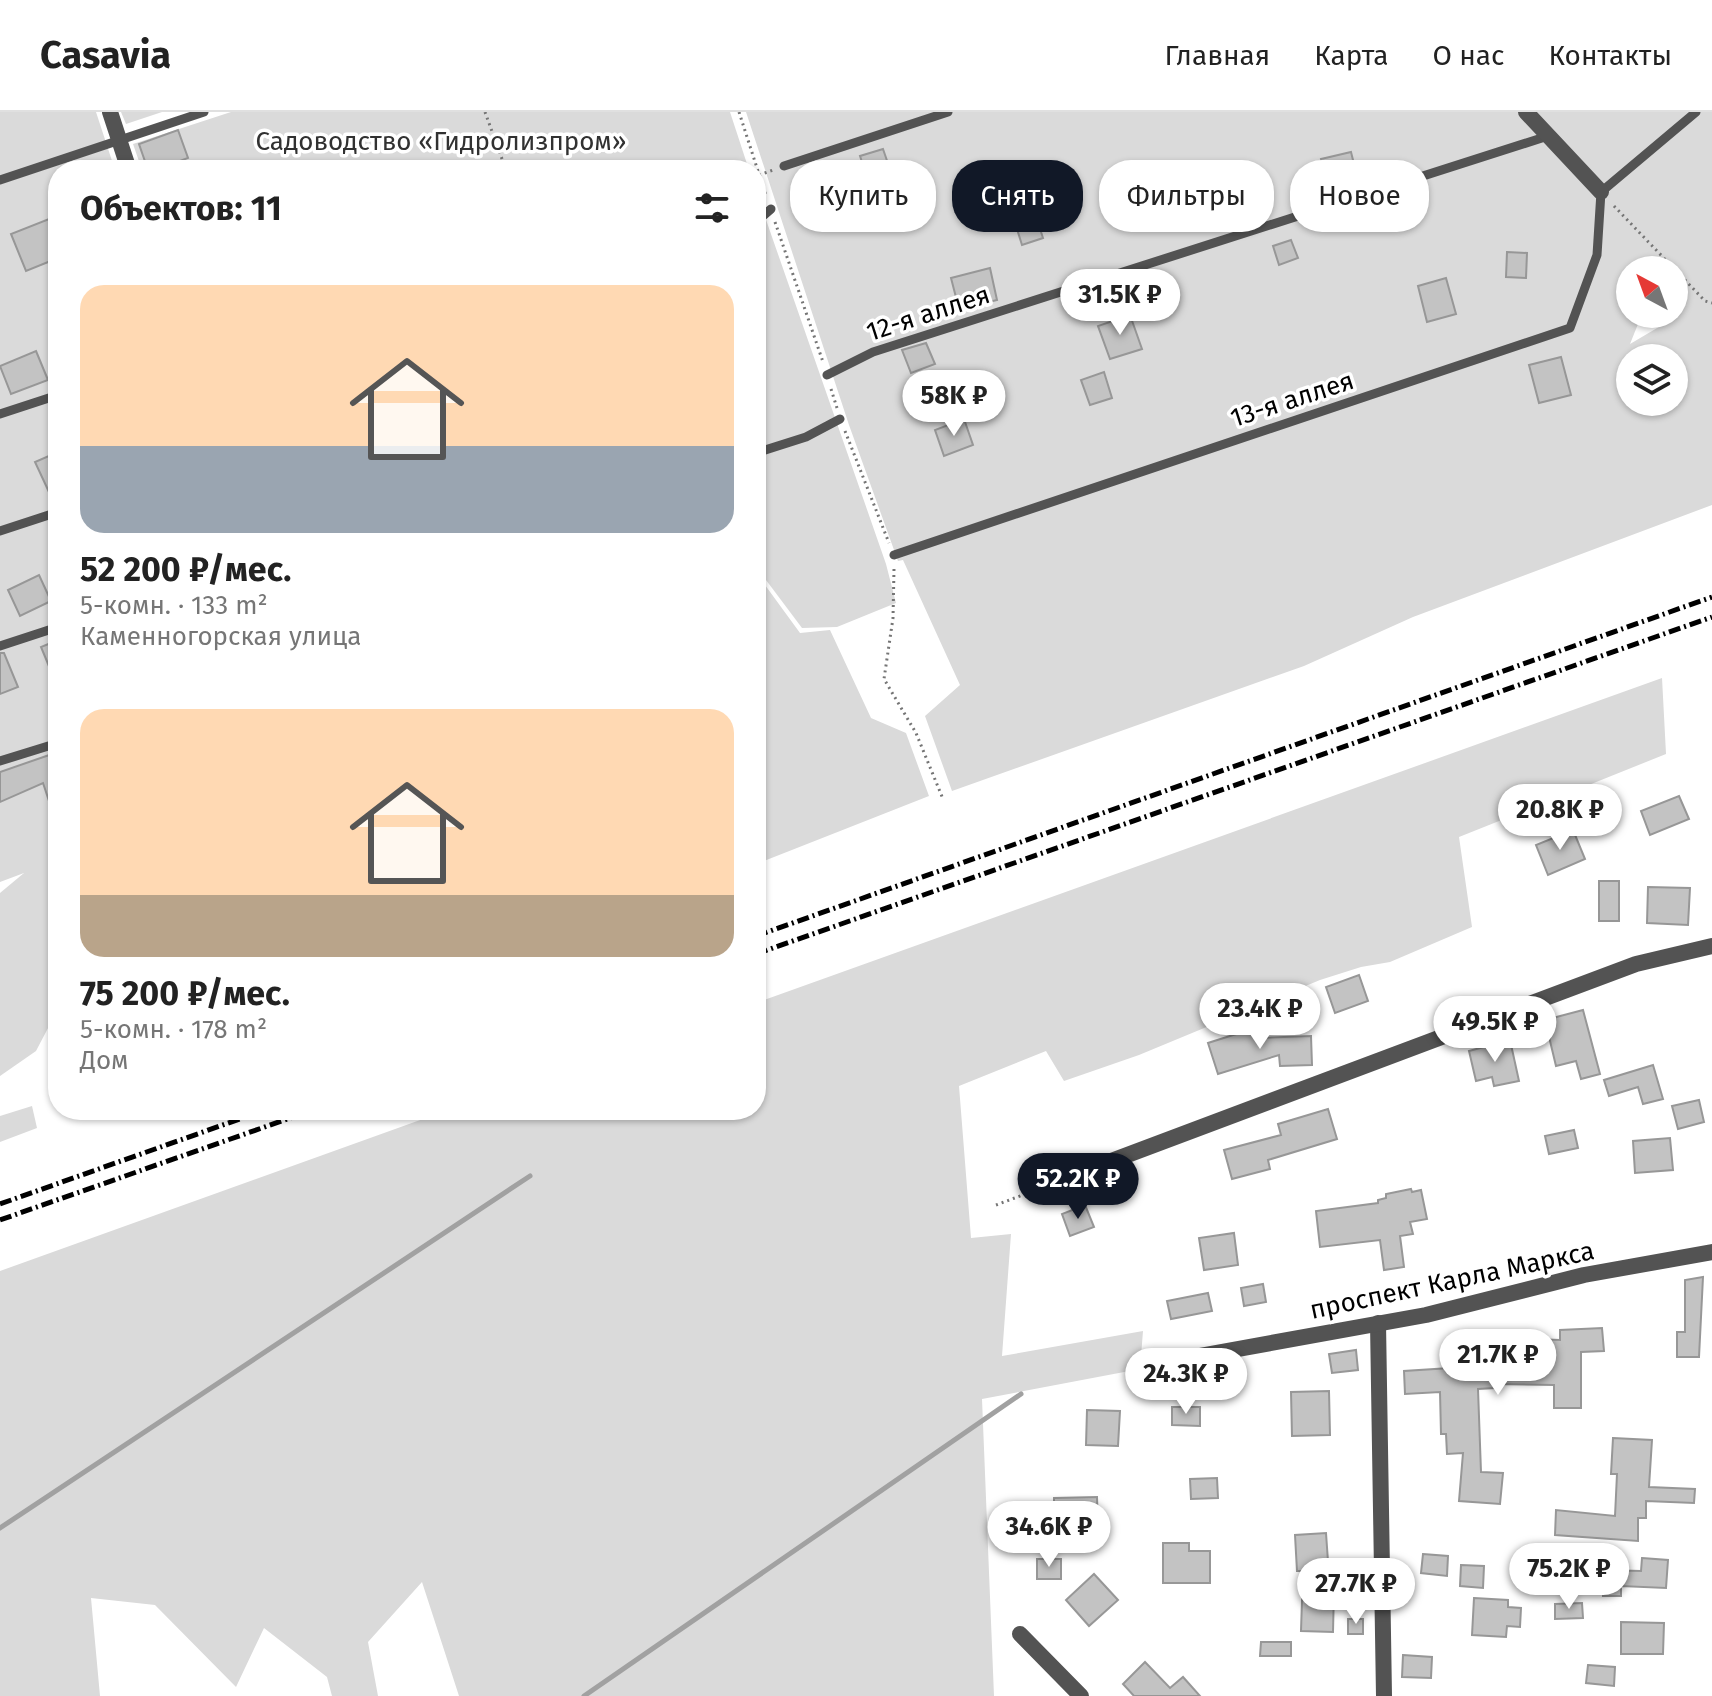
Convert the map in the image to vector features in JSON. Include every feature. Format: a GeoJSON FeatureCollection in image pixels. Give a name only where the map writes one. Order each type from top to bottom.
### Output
{"type":"FeatureCollection","features":[{"type":"Feature","properties":{"kind":"street"},"geometry":{"type":"LineString","coordinates":[[110,112],[126,160]]}},
{"type":"Feature","properties":{"kind":"street"},"geometry":{"type":"LineString","coordinates":[[1526,112],[1601,192]]}},
{"type":"Feature","properties":{"kind":"street"},"geometry":{"type":"LineString","coordinates":[[1082,1172],[1636,964],[1712,946]]}},
{"type":"Feature","properties":{"kind":"street","name":"проспект Карла Маркса"},"geometry":{"type":"LineString","coordinates":[[1155,1364],[1426,1315],[1584,1275],[1712,1252]]}},
{"type":"Feature","properties":{"kind":"street"},"geometry":{"type":"LineString","coordinates":[[1378,1323],[1384,1696]]}},
{"type":"Feature","properties":{"kind":"street"},"geometry":{"type":"LineString","coordinates":[[1020,1634],[1081,1696]]}},
{"type":"Feature","properties":{"kind":"lane"},"geometry":{"type":"LineString","coordinates":[[59,160],[204,112]]}},
{"type":"Feature","properties":{"kind":"lane"},"geometry":{"type":"LineString","coordinates":[[784,166],[948,112]]}},
{"type":"Feature","properties":{"kind":"lane"},"geometry":{"type":"LineString","coordinates":[[1601,192],[1696,112]]}},
{"type":"Feature","properties":{"kind":"lane","name":"12-я аллея"},"geometry":{"type":"LineString","coordinates":[[827,375],[873,352],[1548,136]]}},
{"type":"Feature","properties":{"kind":"lane"},"geometry":{"type":"LineString","coordinates":[[0,180],[48,164]]}},
{"type":"Feature","properties":{"kind":"lane","name":"13-я аллея"},"geometry":{"type":"LineString","coordinates":[[894,555],[1570,328],[1597,255],[1601,192]]}},
{"type":"Feature","properties":{"kind":"lane"},"geometry":{"type":"LineString","coordinates":[[766,213],[771,209]]}},
{"type":"Feature","properties":{"kind":"lane"},"geometry":{"type":"LineString","coordinates":[[0,414],[48,398]]}},
{"type":"Feature","properties":{"kind":"lane"},"geometry":{"type":"LineString","coordinates":[[766,450],[806,437],[840,419]]}},
{"type":"Feature","properties":{"kind":"lane"},"geometry":{"type":"LineString","coordinates":[[0,531],[48,515]]}},
{"type":"Feature","properties":{"kind":"lane"},"geometry":{"type":"LineString","coordinates":[[0,646],[48,630]]}},
{"type":"Feature","properties":{"kind":"lane"},"geometry":{"type":"LineString","coordinates":[[0,761],[48,746]]}},
{"type":"Feature","properties":{"kind":"path"},"geometry":{"type":"LineString","coordinates":[[485,112],[502,160]]}},
{"type":"Feature","properties":{"kind":"path"},"geometry":{"type":"LineString","coordinates":[[739,112],[755,160]]}},
{"type":"Feature","properties":{"kind":"path"},"geometry":{"type":"LineString","coordinates":[[1601,192],[1705,301],[1712,303]]}},
{"type":"Feature","properties":{"kind":"path"},"geometry":{"type":"LineString","coordinates":[[766,194],[840,419],[894,555],[893,618],[884,679],[916,733],[943,799]]}},
{"type":"Feature","properties":{"kind":"path"},"geometry":{"type":"LineString","coordinates":[[996,1205],[1082,1172]]}},
{"type":"Feature","properties":{"kind":"green space"},"geometry":{"type":"Polygon","coordinates":[[[0,112],[96,112],[112,160],[48,160],[48,1028],[36,1051],[0,1076],[0,893],[24,873],[0,882],[0,112]]]}},
{"type":"Feature","properties":{"kind":"green space"},"geometry":{"type":"Polygon","coordinates":[[[121,112],[162,112],[126,124],[121,112]]]}},
{"type":"Feature","properties":{"kind":"green space","name":"Садоводство «Гидролизпром»"},"geometry":{"type":"Polygon","coordinates":[[[231,112],[730,112],[746,160],[139,160],[133,144],[231,112]]]}},
{"type":"Feature","properties":{"kind":"green space"},"geometry":{"type":"Polygon","coordinates":[[[746,112],[1712,112],[1712,505],[1413,617],[1304,666],[952,791],[925,716],[960,685],[903,560],[898,561],[849,425],[766,173],[766,160],[762,160],[746,112]]]}},
{"type":"Feature","properties":{"kind":"green space"},"geometry":{"type":"Polygon","coordinates":[[[766,220],[886,564],[896,603],[837,627],[802,628],[766,580],[766,220]]]}},
{"type":"Feature","properties":{"kind":"green space"},"geometry":{"type":"Polygon","coordinates":[[[766,586],[800,633],[830,630],[871,718],[906,733],[929,796],[766,860],[766,586]]]}},
{"type":"Feature","properties":{"kind":"green space"},"geometry":{"type":"Polygon","coordinates":[[[1662,678],[1666,754],[1459,837],[1472,927],[1390,962],[1320,980],[1139,1055],[1064,1081],[1046,1051],[959,1086],[971,1238],[1011,1234],[1002,1356],[1143,1331],[1140,1369],[982,1399],[994,1696],[459,1696],[422,1582],[368,1642],[378,1696],[332,1696],[327,1677],[264,1628],[236,1687],[155,1605],[91,1598],[100,1696],[0,1696],[0,1271],[420,1120],[766,1120],[766,999],[1662,678]]]}},
{"type":"Feature","properties":{"kind":"green space"},"geometry":{"type":"Polygon","coordinates":[[[32,1106],[37,1128],[0,1142],[0,1116],[32,1106]]]}},
{"type":"Feature","properties":{"kind":"building"},"geometry":{"type":"Polygon","coordinates":[[[178,130],[188,158],[145,160],[139,144],[178,130]]]}},
{"type":"Feature","properties":{"kind":"building"},"geometry":{"type":"Polygon","coordinates":[[[883,149],[887,160],[861,160],[860,156],[883,149]]]}},
{"type":"Feature","properties":{"kind":"building"},"geometry":{"type":"Polygon","coordinates":[[[1351,152],[1353,160],[1321,160],[1351,152]]]}},
{"type":"Feature","properties":{"kind":"building"},"geometry":{"type":"Polygon","coordinates":[[[48,219],[48,262],[26,271],[11,234],[48,219]]]}},
{"type":"Feature","properties":{"kind":"building"},"geometry":{"type":"Polygon","coordinates":[[[1018,232],[1041,232],[1043,238],[1022,245],[1018,232]]]}},
{"type":"Feature","properties":{"kind":"building"},"geometry":{"type":"Polygon","coordinates":[[[1291,240],[1298,258],[1279,265],[1273,246],[1291,240]]]}},
{"type":"Feature","properties":{"kind":"building"},"geometry":{"type":"Polygon","coordinates":[[[1507,252],[1527,253],[1526,278],[1506,277],[1507,252]]]}},
{"type":"Feature","properties":{"kind":"building"},"geometry":{"type":"Polygon","coordinates":[[[990,268],[997,300],[959,309],[951,278],[990,268]]]}},
{"type":"Feature","properties":{"kind":"building"},"geometry":{"type":"Polygon","coordinates":[[[1446,278],[1456,314],[1427,322],[1418,286],[1446,278]]]}},
{"type":"Feature","properties":{"kind":"building"},"geometry":{"type":"Polygon","coordinates":[[[1130,315],[1142,349],[1110,359],[1098,326],[1130,315]]]}},
{"type":"Feature","properties":{"kind":"building"},"geometry":{"type":"Polygon","coordinates":[[[926,343],[935,364],[911,373],[902,350],[926,343]]]}},
{"type":"Feature","properties":{"kind":"building"},"geometry":{"type":"Polygon","coordinates":[[[36,351],[48,380],[11,394],[0,366],[36,351]]]}},
{"type":"Feature","properties":{"kind":"building"},"geometry":{"type":"Polygon","coordinates":[[[1561,357],[1571,395],[1539,403],[1529,365],[1561,357]]]}},
{"type":"Feature","properties":{"kind":"building"},"geometry":{"type":"Polygon","coordinates":[[[1104,372],[1112,398],[1090,405],[1081,380],[1104,372]]]}},
{"type":"Feature","properties":{"kind":"building"},"geometry":{"type":"Polygon","coordinates":[[[964,419],[973,445],[944,456],[935,430],[964,419]]]}},
{"type":"Feature","properties":{"kind":"building"},"geometry":{"type":"Polygon","coordinates":[[[48,456],[48,490],[35,462],[48,456]]]}},
{"type":"Feature","properties":{"kind":"building"},"geometry":{"type":"Polygon","coordinates":[[[39,575],[48,594],[48,602],[20,616],[8,590],[39,575]]]}},
{"type":"Feature","properties":{"kind":"building"},"geometry":{"type":"Polygon","coordinates":[[[48,644],[48,664],[41,647],[48,644]]]}},
{"type":"Feature","properties":{"kind":"building"},"geometry":{"type":"Polygon","coordinates":[[[0,653],[4,653],[18,687],[0,694],[0,653]]]}},
{"type":"Feature","properties":{"kind":"building"},"geometry":{"type":"Polygon","coordinates":[[[48,755],[48,798],[43,783],[0,802],[0,772],[48,755]]]}},
{"type":"Feature","properties":{"kind":"building"},"geometry":{"type":"Polygon","coordinates":[[[1679,796],[1689,819],[1650,835],[1641,811],[1679,796]]]}},
{"type":"Feature","properties":{"kind":"building"},"geometry":{"type":"Polygon","coordinates":[[[1573,830],[1585,859],[1548,875],[1536,845],[1573,830]]]}},
{"type":"Feature","properties":{"kind":"building"},"geometry":{"type":"Polygon","coordinates":[[[1599,881],[1619,881],[1619,921],[1599,921],[1599,881]]]}},
{"type":"Feature","properties":{"kind":"building"},"geometry":{"type":"Polygon","coordinates":[[[1648,887],[1690,888],[1688,925],[1647,923],[1648,887]]]}},
{"type":"Feature","properties":{"kind":"building"},"geometry":{"type":"Polygon","coordinates":[[[1359,975],[1368,1001],[1335,1013],[1326,987],[1359,975]]]}},
{"type":"Feature","properties":{"kind":"building"},"geometry":{"type":"Polygon","coordinates":[[[1583,1010],[1600,1074],[1581,1079],[1576,1061],[1556,1066],[1545,1020],[1583,1010]]]}},
{"type":"Feature","properties":{"kind":"building"},"geometry":{"type":"Polygon","coordinates":[[[1252,1029],[1255,1038],[1311,1036],[1312,1065],[1280,1066],[1279,1055],[1218,1074],[1208,1043],[1252,1029]]]}},
{"type":"Feature","properties":{"kind":"building"},"geometry":{"type":"Polygon","coordinates":[[[1510,1040],[1519,1081],[1494,1086],[1492,1077],[1476,1081],[1469,1051],[1510,1040]]]}},
{"type":"Feature","properties":{"kind":"building"},"geometry":{"type":"Polygon","coordinates":[[[1653,1065],[1663,1099],[1643,1104],[1638,1087],[1609,1096],[1604,1080],[1653,1065]]]}},
{"type":"Feature","properties":{"kind":"building"},"geometry":{"type":"Polygon","coordinates":[[[1699,1100],[1704,1122],[1678,1129],[1672,1106],[1699,1100]]]}},
{"type":"Feature","properties":{"kind":"building"},"geometry":{"type":"Polygon","coordinates":[[[1328,1109],[1337,1139],[1268,1160],[1270,1169],[1232,1179],[1224,1150],[1281,1135],[1278,1124],[1328,1109]]]}},
{"type":"Feature","properties":{"kind":"building"},"geometry":{"type":"Polygon","coordinates":[[[1574,1130],[1578,1148],[1549,1154],[1545,1136],[1574,1130]]]}},
{"type":"Feature","properties":{"kind":"building"},"geometry":{"type":"Polygon","coordinates":[[[1670,1138],[1673,1170],[1635,1173],[1633,1141],[1670,1138]]]}},
{"type":"Feature","properties":{"kind":"building"},"geometry":{"type":"Polygon","coordinates":[[[1411,1189],[1412,1192],[1421,1190],[1427,1219],[1410,1222],[1413,1234],[1400,1236],[1404,1267],[1384,1270],[1380,1240],[1320,1247],[1316,1211],[1378,1203],[1378,1200],[1386,1198],[1386,1194],[1411,1189]]]}},
{"type":"Feature","properties":{"kind":"building"},"geometry":{"type":"Polygon","coordinates":[[[1085,1205],[1094,1227],[1070,1236],[1062,1214],[1085,1205]]]}},
{"type":"Feature","properties":{"kind":"building"},"geometry":{"type":"Polygon","coordinates":[[[1234,1233],[1238,1265],[1204,1270],[1199,1238],[1234,1233]]]}},
{"type":"Feature","properties":{"kind":"building"},"geometry":{"type":"Polygon","coordinates":[[[1703,1277],[1699,1357],[1677,1357],[1677,1332],[1685,1332],[1685,1280],[1703,1277]]]}},
{"type":"Feature","properties":{"kind":"building"},"geometry":{"type":"Polygon","coordinates":[[[1263,1284],[1266,1302],[1244,1306],[1241,1288],[1263,1284]]]}},
{"type":"Feature","properties":{"kind":"building"},"geometry":{"type":"Polygon","coordinates":[[[1208,1293],[1212,1311],[1171,1319],[1167,1301],[1208,1293]]]}},
{"type":"Feature","properties":{"kind":"building"},"geometry":{"type":"Polygon","coordinates":[[[1602,1328],[1604,1351],[1581,1352],[1581,1408],[1554,1408],[1554,1385],[1494,1384],[1495,1388],[1478,1389],[1481,1472],[1503,1473],[1500,1504],[1459,1501],[1463,1453],[1447,1454],[1446,1434],[1441,1434],[1440,1392],[1405,1394],[1404,1371],[1450,1368],[1449,1348],[1478,1346],[1479,1360],[1493,1359],[1493,1370],[1533,1371],[1534,1339],[1560,1340],[1560,1330],[1602,1328]]]}},
{"type":"Feature","properties":{"kind":"building"},"geometry":{"type":"Polygon","coordinates":[[[1356,1350],[1358,1370],[1332,1373],[1329,1354],[1356,1350]]]}},
{"type":"Feature","properties":{"kind":"building"},"geometry":{"type":"Polygon","coordinates":[[[1329,1391],[1330,1435],[1292,1436],[1291,1392],[1329,1391]]]}},
{"type":"Feature","properties":{"kind":"building"},"geometry":{"type":"Polygon","coordinates":[[[1172,1407],[1200,1407],[1200,1426],[1172,1425],[1172,1407]]]}},
{"type":"Feature","properties":{"kind":"building"},"geometry":{"type":"Polygon","coordinates":[[[1087,1410],[1120,1411],[1118,1446],[1086,1445],[1087,1410]]]}},
{"type":"Feature","properties":{"kind":"building"},"geometry":{"type":"Polygon","coordinates":[[[1613,1438],[1652,1440],[1649,1487],[1695,1489],[1694,1503],[1646,1501],[1646,1518],[1638,1518],[1638,1541],[1555,1535],[1556,1510],[1615,1516],[1617,1474],[1611,1474],[1613,1438]]]}},
{"type":"Feature","properties":{"kind":"building"},"geometry":{"type":"Polygon","coordinates":[[[1217,1478],[1218,1498],[1191,1499],[1190,1479],[1217,1478]]]}},
{"type":"Feature","properties":{"kind":"building"},"geometry":{"type":"Polygon","coordinates":[[[1097,1497],[1098,1529],[1054,1530],[1054,1498],[1097,1497]]]}},
{"type":"Feature","properties":{"kind":"building"},"geometry":{"type":"Polygon","coordinates":[[[1326,1533],[1330,1590],[1334,1590],[1333,1632],[1301,1631],[1303,1571],[1297,1571],[1295,1535],[1326,1533]]]}},
{"type":"Feature","properties":{"kind":"building"},"geometry":{"type":"Polygon","coordinates":[[[1163,1543],[1189,1543],[1189,1551],[1210,1551],[1210,1583],[1163,1583],[1163,1543]]]}},
{"type":"Feature","properties":{"kind":"building"},"geometry":{"type":"Polygon","coordinates":[[[1423,1554],[1448,1556],[1447,1576],[1421,1573],[1423,1554]]]}},
{"type":"Feature","properties":{"kind":"building"},"geometry":{"type":"Polygon","coordinates":[[[1642,1558],[1668,1560],[1666,1588],[1621,1586],[1621,1596],[1603,1596],[1604,1570],[1641,1571],[1642,1558]]]}},
{"type":"Feature","properties":{"kind":"building"},"geometry":{"type":"Polygon","coordinates":[[[1037,1559],[1061,1559],[1061,1579],[1037,1579],[1037,1559]]]}},
{"type":"Feature","properties":{"kind":"building"},"geometry":{"type":"Polygon","coordinates":[[[1461,1565],[1484,1566],[1483,1588],[1460,1586],[1461,1565]]]}},
{"type":"Feature","properties":{"kind":"building"},"geometry":{"type":"Polygon","coordinates":[[[1094,1574],[1118,1600],[1089,1626],[1066,1600],[1094,1574]]]}},
{"type":"Feature","properties":{"kind":"building"},"geometry":{"type":"Polygon","coordinates":[[[1474,1598],[1508,1600],[1508,1607],[1521,1608],[1520,1627],[1507,1626],[1506,1637],[1472,1635],[1474,1598]]]}},
{"type":"Feature","properties":{"kind":"building"},"geometry":{"type":"Polygon","coordinates":[[[1582,1603],[1583,1618],[1555,1619],[1555,1604],[1582,1603]]]}},
{"type":"Feature","properties":{"kind":"building"},"geometry":{"type":"Polygon","coordinates":[[[1348,1619],[1363,1619],[1363,1634],[1348,1634],[1348,1619]]]}},
{"type":"Feature","properties":{"kind":"building"},"geometry":{"type":"Polygon","coordinates":[[[1621,1622],[1664,1623],[1663,1654],[1621,1654],[1621,1622]]]}},
{"type":"Feature","properties":{"kind":"building"},"geometry":{"type":"Polygon","coordinates":[[[1261,1642],[1291,1642],[1291,1656],[1260,1656],[1261,1642]]]}},
{"type":"Feature","properties":{"kind":"building"},"geometry":{"type":"Polygon","coordinates":[[[1403,1655],[1432,1657],[1431,1678],[1402,1677],[1403,1655]]]}},
{"type":"Feature","properties":{"kind":"building"},"geometry":{"type":"Polygon","coordinates":[[[1145,1662],[1170,1688],[1183,1677],[1200,1696],[1134,1696],[1123,1684],[1145,1662]]]}},
{"type":"Feature","properties":{"kind":"building"},"geometry":{"type":"Polygon","coordinates":[[[1588,1665],[1615,1667],[1614,1686],[1586,1683],[1588,1665]]]}},
{"type":"Feature","properties":{"kind":"waterway"},"geometry":{"type":"LineString","coordinates":[[0,1528],[530,1176]]}},
{"type":"Feature","properties":{"kind":"waterway"},"geometry":{"type":"LineString","coordinates":[[584,1696],[1021,1394]]}},
{"type":"Feature","properties":{"kind":"railway"},"geometry":{"type":"LineString","coordinates":[[766,932],[1712,597]]}},
{"type":"Feature","properties":{"kind":"railway"},"geometry":{"type":"LineString","coordinates":[[766,950],[1712,617]]}},
{"type":"Feature","properties":{"kind":"railway"},"geometry":{"type":"LineString","coordinates":[[0,1204],[237,1120]]}},
{"type":"Feature","properties":{"kind":"railway"},"geometry":{"type":"LineString","coordinates":[[0,1220],[285,1120]]}}]}
